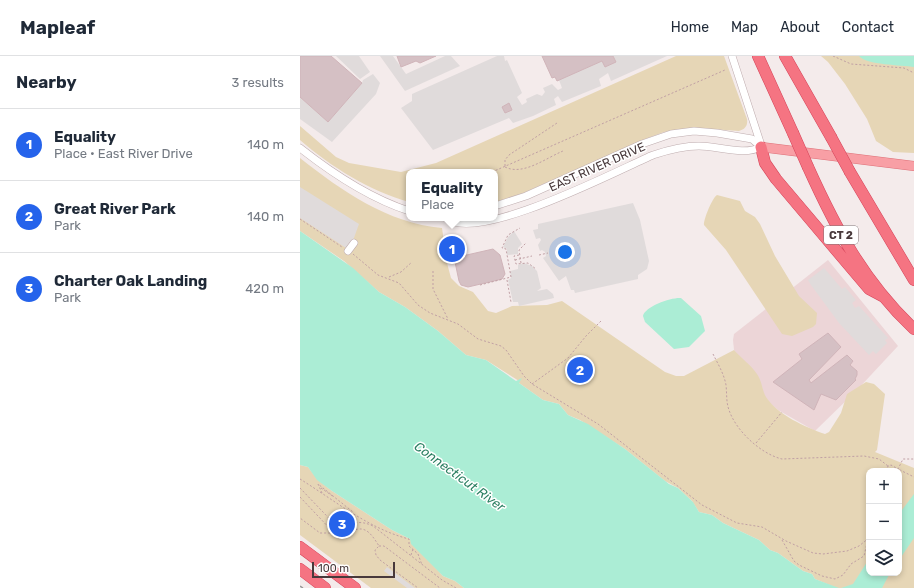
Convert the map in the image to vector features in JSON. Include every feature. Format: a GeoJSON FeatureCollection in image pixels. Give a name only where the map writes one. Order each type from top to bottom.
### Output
{"type":"FeatureCollection","features":[{"type":"Feature","properties":{"kind":"highway","name":"CT 2"},"geometry":{"type":"LineString","coordinates":[[758,56],[842,238],[863,272],[914,329]]}},
{"type":"Feature","properties":{"kind":"highway"},"geometry":{"type":"LineString","coordinates":[[785,56],[850,172],[914,280]]}},
{"type":"Feature","properties":{"kind":"highway"},"geometry":{"type":"LineString","coordinates":[[761,146],[765,163],[776,179],[869,289],[884,297]]}},
{"type":"Feature","properties":{"kind":"highway"},"geometry":{"type":"LineString","coordinates":[[300,547],[355,588]]}},
{"type":"Feature","properties":{"kind":"highway"},"geometry":{"type":"LineString","coordinates":[[300,569],[325,588]]}},
{"type":"Feature","properties":{"kind":"main road","name":"EAST RIVER DRIVE"},"geometry":{"type":"LineString","coordinates":[[761,146],[914,166]]}},
{"type":"Feature","properties":{"kind":"street"},"geometry":{"type":"LineString","coordinates":[[732,56],[761,146]]}},
{"type":"Feature","properties":{"kind":"street","name":"EAST RIVER DRIVE"},"geometry":{"type":"LineString","coordinates":[[498,205],[518,199],[663,136],[694,132],[717,132],[745,137],[754,140],[761,146],[752,151],[711,146],[687,147],[661,152],[522,212],[498,217]]}},
{"type":"Feature","properties":{"kind":"street"},"geometry":{"type":"LineString","coordinates":[[300,148],[357,187],[388,203],[406,210]]}},
{"type":"Feature","properties":{"kind":"street"},"geometry":{"type":"LineString","coordinates":[[629,150],[636,163]]}},
{"type":"Feature","properties":{"kind":"street"},"geometry":{"type":"LineString","coordinates":[[518,199],[522,212]]}},
{"type":"Feature","properties":{"kind":"street","name":"EAST RIVER DRIVE"},"geometry":{"type":"LineString","coordinates":[[451,221],[467,223],[477,221]]}},
{"type":"Feature","properties":{"kind":"street"},"geometry":{"type":"LineString","coordinates":[[348,251],[354,243]]}},
{"type":"Feature","properties":{"kind":"path"},"geometry":{"type":"LineString","coordinates":[[833,56],[851,64],[904,68],[914,73]]}},
{"type":"Feature","properties":{"kind":"path"},"geometry":{"type":"LineString","coordinates":[[498,169],[725,70]]}},
{"type":"Feature","properties":{"kind":"path"},"geometry":{"type":"LineString","coordinates":[[505,166],[505,160],[509,155],[557,123]]}},
{"type":"Feature","properties":{"kind":"path"},"geometry":{"type":"LineString","coordinates":[[505,166],[513,170],[523,169],[562,151]]}},
{"type":"Feature","properties":{"kind":"path"},"geometry":{"type":"LineString","coordinates":[[300,219],[348,251],[374,272],[399,282],[418,305],[430,313],[463,327],[478,340],[501,346],[506,350],[524,376],[532,384],[598,424],[626,444],[702,505],[737,522],[762,527],[781,539],[813,552],[832,554],[859,546],[866,540]]}},
{"type":"Feature","properties":{"kind":"path"},"geometry":{"type":"LineString","coordinates":[[480,285],[507,279],[511,276],[506,249],[502,248],[502,246],[508,235],[520,228]]}},
{"type":"Feature","properties":{"kind":"path"},"geometry":{"type":"LineString","coordinates":[[521,263],[519,255],[520,247],[526,243]]}},
{"type":"Feature","properties":{"kind":"path"},"geometry":{"type":"LineString","coordinates":[[539,255],[548,253]]}},
{"type":"Feature","properties":{"kind":"path"},"geometry":{"type":"LineString","coordinates":[[519,255],[514,256],[516,264],[530,264],[536,269]]}},
{"type":"Feature","properties":{"kind":"path"},"geometry":{"type":"LineString","coordinates":[[515,260],[532,256]]}},
{"type":"Feature","properties":{"kind":"path"},"geometry":{"type":"LineString","coordinates":[[388,278],[401,272],[412,262]]}},
{"type":"Feature","properties":{"kind":"path"},"geometry":{"type":"LineString","coordinates":[[433,271],[433,288],[448,320]]}},
{"type":"Feature","properties":{"kind":"path"},"geometry":{"type":"LineString","coordinates":[[507,279],[511,302]]}},
{"type":"Feature","properties":{"kind":"path"},"geometry":{"type":"LineString","coordinates":[[532,384],[568,358],[586,336],[602,320]]}},
{"type":"Feature","properties":{"kind":"path"},"geometry":{"type":"LineString","coordinates":[[713,354],[725,379],[728,408],[731,416],[742,432],[771,456],[782,459],[864,456],[879,459],[888,466],[891,465],[895,468]]}},
{"type":"Feature","properties":{"kind":"path"},"geometry":{"type":"LineString","coordinates":[[755,443],[782,412]]}},
{"type":"Feature","properties":{"kind":"path"},"geometry":{"type":"LineString","coordinates":[[899,468],[904,459],[914,459]]}},
{"type":"Feature","properties":{"kind":"path"},"geometry":{"type":"LineString","coordinates":[[902,472],[914,476]]}},
{"type":"Feature","properties":{"kind":"path"},"geometry":{"type":"LineString","coordinates":[[300,479],[394,536],[409,539],[409,546],[418,554],[422,565]]}},
{"type":"Feature","properties":{"kind":"path"},"geometry":{"type":"LineString","coordinates":[[322,493],[318,484],[354,513]]}},
{"type":"Feature","properties":{"kind":"path"},"geometry":{"type":"LineString","coordinates":[[320,487],[328,494],[336,497]]}},
{"type":"Feature","properties":{"kind":"path"},"geometry":{"type":"LineString","coordinates":[[300,488],[345,535]]}},
{"type":"Feature","properties":{"kind":"path"},"geometry":{"type":"LineString","coordinates":[[300,497],[339,539],[356,528],[364,529],[372,536],[378,546]]}},
{"type":"Feature","properties":{"kind":"path"},"geometry":{"type":"LineString","coordinates":[[300,518],[320,533],[334,533]]}},
{"type":"Feature","properties":{"kind":"path"},"geometry":{"type":"LineString","coordinates":[[341,530],[354,522],[366,523],[373,526],[422,565],[456,588]]}},
{"type":"Feature","properties":{"kind":"path"},"geometry":{"type":"LineString","coordinates":[[781,539],[788,552],[800,565],[822,576],[835,579],[843,575],[851,564],[864,556],[868,540]]}},
{"type":"Feature","properties":{"kind":"path"},"geometry":{"type":"LineString","coordinates":[[378,546],[375,550],[376,555],[380,560],[418,588]]}},
{"type":"Feature","properties":{"kind":"path"},"geometry":{"type":"LineString","coordinates":[[378,546],[384,546],[390,550],[440,588]]}},
{"type":"Feature","properties":{"kind":"path"},"geometry":{"type":"LineString","coordinates":[[411,556],[412,549]]}},
{"type":"Feature","properties":{"kind":"shaded area"},"geometry":{"type":"Polygon","coordinates":[[[336,56],[359,56],[370,72],[360,79],[336,56]]]}},
{"type":"Feature","properties":{"kind":"shaded area"},"geometry":{"type":"Polygon","coordinates":[[[380,56],[393,56],[406,74],[445,56],[451,56],[460,66],[405,91],[380,56]]]}},
{"type":"Feature","properties":{"kind":"shaded area"},"geometry":{"type":"Polygon","coordinates":[[[497,56],[504,56],[505,61],[507,60],[522,93],[517,97],[522,105],[527,102],[526,99],[537,94],[542,96],[545,92],[543,88],[552,84],[558,90],[562,88],[559,80],[602,61],[605,67],[616,62],[613,56],[667,56],[611,81],[608,73],[599,79],[601,86],[562,102],[558,96],[554,99],[556,105],[533,116],[513,123],[509,118],[433,150],[401,108],[412,101],[412,94],[497,56]]]}},
{"type":"Feature","properties":{"kind":"shaded area"},"geometry":{"type":"Polygon","coordinates":[[[676,56],[724,56],[747,119],[747,124],[739,131],[697,128],[664,132],[640,141],[521,194],[498,201],[498,169],[413,169],[436,163],[676,56]]]}},
{"type":"Feature","properties":{"kind":"shaded area"},"geometry":{"type":"Polygon","coordinates":[[[821,56],[914,56],[914,153],[893,152],[876,141],[867,119],[845,84],[828,62],[821,56]]]}},
{"type":"Feature","properties":{"kind":"shaded area"},"geometry":{"type":"Polygon","coordinates":[[[373,74],[380,83],[376,94],[332,142],[300,119],[300,97],[328,122],[363,80],[373,74]]]}},
{"type":"Feature","properties":{"kind":"shaded area"},"geometry":{"type":"Polygon","coordinates":[[[300,126],[336,157],[349,163],[401,172],[406,171],[406,201],[366,185],[325,160],[300,140],[300,126]]]}},
{"type":"Feature","properties":{"kind":"shaded area"},"geometry":{"type":"Polygon","coordinates":[[[300,158],[332,182],[366,204],[406,221],[442,228],[447,263],[451,278],[459,286],[473,292],[488,311],[496,313],[512,306],[547,305],[562,301],[665,372],[676,376],[684,376],[734,350],[757,374],[766,397],[777,409],[792,420],[825,434],[829,432],[841,413],[847,394],[866,382],[874,384],[885,394],[877,450],[875,452],[914,468],[914,588],[837,588],[815,579],[812,574],[803,571],[778,553],[770,550],[759,540],[723,523],[712,515],[699,512],[692,501],[678,488],[665,481],[625,449],[580,420],[568,415],[559,404],[543,400],[519,383],[519,381],[486,360],[466,355],[438,331],[405,307],[379,292],[344,261],[300,231],[300,158]]]}},
{"type":"Feature","properties":{"kind":"shaded area"},"geometry":{"type":"Polygon","coordinates":[[[300,187],[359,224],[351,246],[346,248],[300,218],[300,187]]]}},
{"type":"Feature","properties":{"kind":"shaded area"},"geometry":{"type":"Polygon","coordinates":[[[717,195],[740,201],[745,211],[755,217],[760,224],[775,256],[799,296],[817,313],[816,324],[813,327],[792,336],[782,334],[726,250],[704,225],[708,210],[717,195]]]}},
{"type":"Feature","properties":{"kind":"shaded area"},"geometry":{"type":"Polygon","coordinates":[[[633,203],[640,220],[649,261],[647,269],[638,275],[638,279],[575,293],[574,290],[571,290],[566,276],[559,281],[543,258],[546,256],[545,252],[542,250],[540,251],[538,245],[541,240],[540,238],[536,239],[533,230],[538,229],[538,224],[633,203]]]}},
{"type":"Feature","properties":{"kind":"shaded area"},"geometry":{"type":"Polygon","coordinates":[[[514,231],[522,244],[518,248],[518,254],[507,255],[507,249],[503,247],[508,237],[514,231]]]}},
{"type":"Feature","properties":{"kind":"shaded area"},"geometry":{"type":"Polygon","coordinates":[[[828,260],[898,346],[857,390],[815,431],[778,410],[770,403],[753,381],[734,350],[733,340],[734,334],[828,260]]]}},
{"type":"Feature","properties":{"kind":"shaded area"},"geometry":{"type":"Polygon","coordinates":[[[524,263],[532,266],[537,271],[541,288],[537,291],[547,289],[553,294],[554,298],[519,306],[518,302],[513,302],[508,280],[511,278],[510,271],[518,269],[518,265],[524,263]]]}},
{"type":"Feature","properties":{"kind":"shaded area"},"geometry":{"type":"Polygon","coordinates":[[[824,268],[842,289],[845,287],[856,300],[852,303],[855,308],[859,306],[888,338],[885,340],[887,343],[876,354],[873,351],[869,355],[839,323],[811,285],[808,280],[824,268]]]}},
{"type":"Feature","properties":{"kind":"shaded area"},"geometry":{"type":"Polygon","coordinates":[[[300,465],[308,467],[318,480],[332,491],[392,530],[410,539],[443,576],[455,581],[464,588],[371,588],[300,535],[300,465]]]}},
{"type":"Feature","properties":{"kind":"shaded area"},"geometry":{"type":"Polygon","coordinates":[[[387,567],[415,588],[407,588],[384,571],[387,567]]]}},
{"type":"Feature","properties":{"kind":"water"},"geometry":{"type":"Polygon","coordinates":[[[859,56],[914,56],[914,67],[876,63],[863,59],[859,56]]]}},
{"type":"Feature","properties":{"kind":"water","name":"Connecticut River"},"geometry":{"type":"Polygon","coordinates":[[[300,231],[353,268],[379,292],[405,307],[438,331],[466,355],[486,360],[516,381],[522,378],[519,383],[543,400],[559,404],[568,415],[588,424],[625,449],[669,484],[678,488],[693,502],[699,512],[712,515],[723,523],[759,540],[770,550],[778,553],[803,571],[812,574],[815,579],[839,588],[464,588],[455,581],[443,576],[411,544],[410,539],[392,530],[332,491],[317,480],[308,467],[300,465],[300,231]]]}},
{"type":"Feature","properties":{"kind":"water"},"geometry":{"type":"Polygon","coordinates":[[[681,298],[701,316],[705,331],[689,347],[674,349],[645,322],[643,316],[645,312],[659,303],[681,298]]]}},
{"type":"Feature","properties":{"kind":"water"},"geometry":{"type":"Polygon","coordinates":[[[914,494],[914,538],[902,556],[902,540],[902,510],[914,494]]]}},
{"type":"Feature","properties":{"kind":"water"},"geometry":{"type":"Polygon","coordinates":[[[866,564],[866,576],[888,576],[882,588],[841,588],[853,584],[866,564]]]}},
{"type":"Feature","properties":{"kind":"building"},"geometry":{"type":"Polygon","coordinates":[[[300,56],[331,56],[362,83],[328,122],[300,97],[300,56]]]}},
{"type":"Feature","properties":{"kind":"building"},"geometry":{"type":"Polygon","coordinates":[[[397,56],[436,56],[420,63],[416,61],[401,67],[397,56]]]}},
{"type":"Feature","properties":{"kind":"building"},"geometry":{"type":"Polygon","coordinates":[[[542,56],[613,56],[616,62],[605,67],[602,61],[557,81],[555,77],[552,78],[542,56]]]}},
{"type":"Feature","properties":{"kind":"building"},"geometry":{"type":"Polygon","coordinates":[[[509,103],[512,110],[505,113],[502,107],[509,103]]]}},
{"type":"Feature","properties":{"kind":"building"},"geometry":{"type":"Polygon","coordinates":[[[493,249],[500,255],[505,274],[502,279],[468,287],[461,285],[455,262],[458,257],[493,249]]]}},
{"type":"Feature","properties":{"kind":"building"},"geometry":{"type":"Polygon","coordinates":[[[828,333],[841,347],[809,380],[811,383],[847,355],[853,361],[850,365],[857,371],[857,375],[856,380],[836,400],[821,394],[814,410],[773,382],[802,359],[799,354],[828,333]]]}},
{"type":"Feature","properties":{"kind":"place","name":"Equality"},"geometry":{"type":"Point","coordinates":[452,249]}},
{"type":"Feature","properties":{"kind":"place","name":"Great River Park"},"geometry":{"type":"Point","coordinates":[580,370]}},
{"type":"Feature","properties":{"kind":"place","name":"Charter Oak Landing"},"geometry":{"type":"Point","coordinates":[342,524]}}]}
